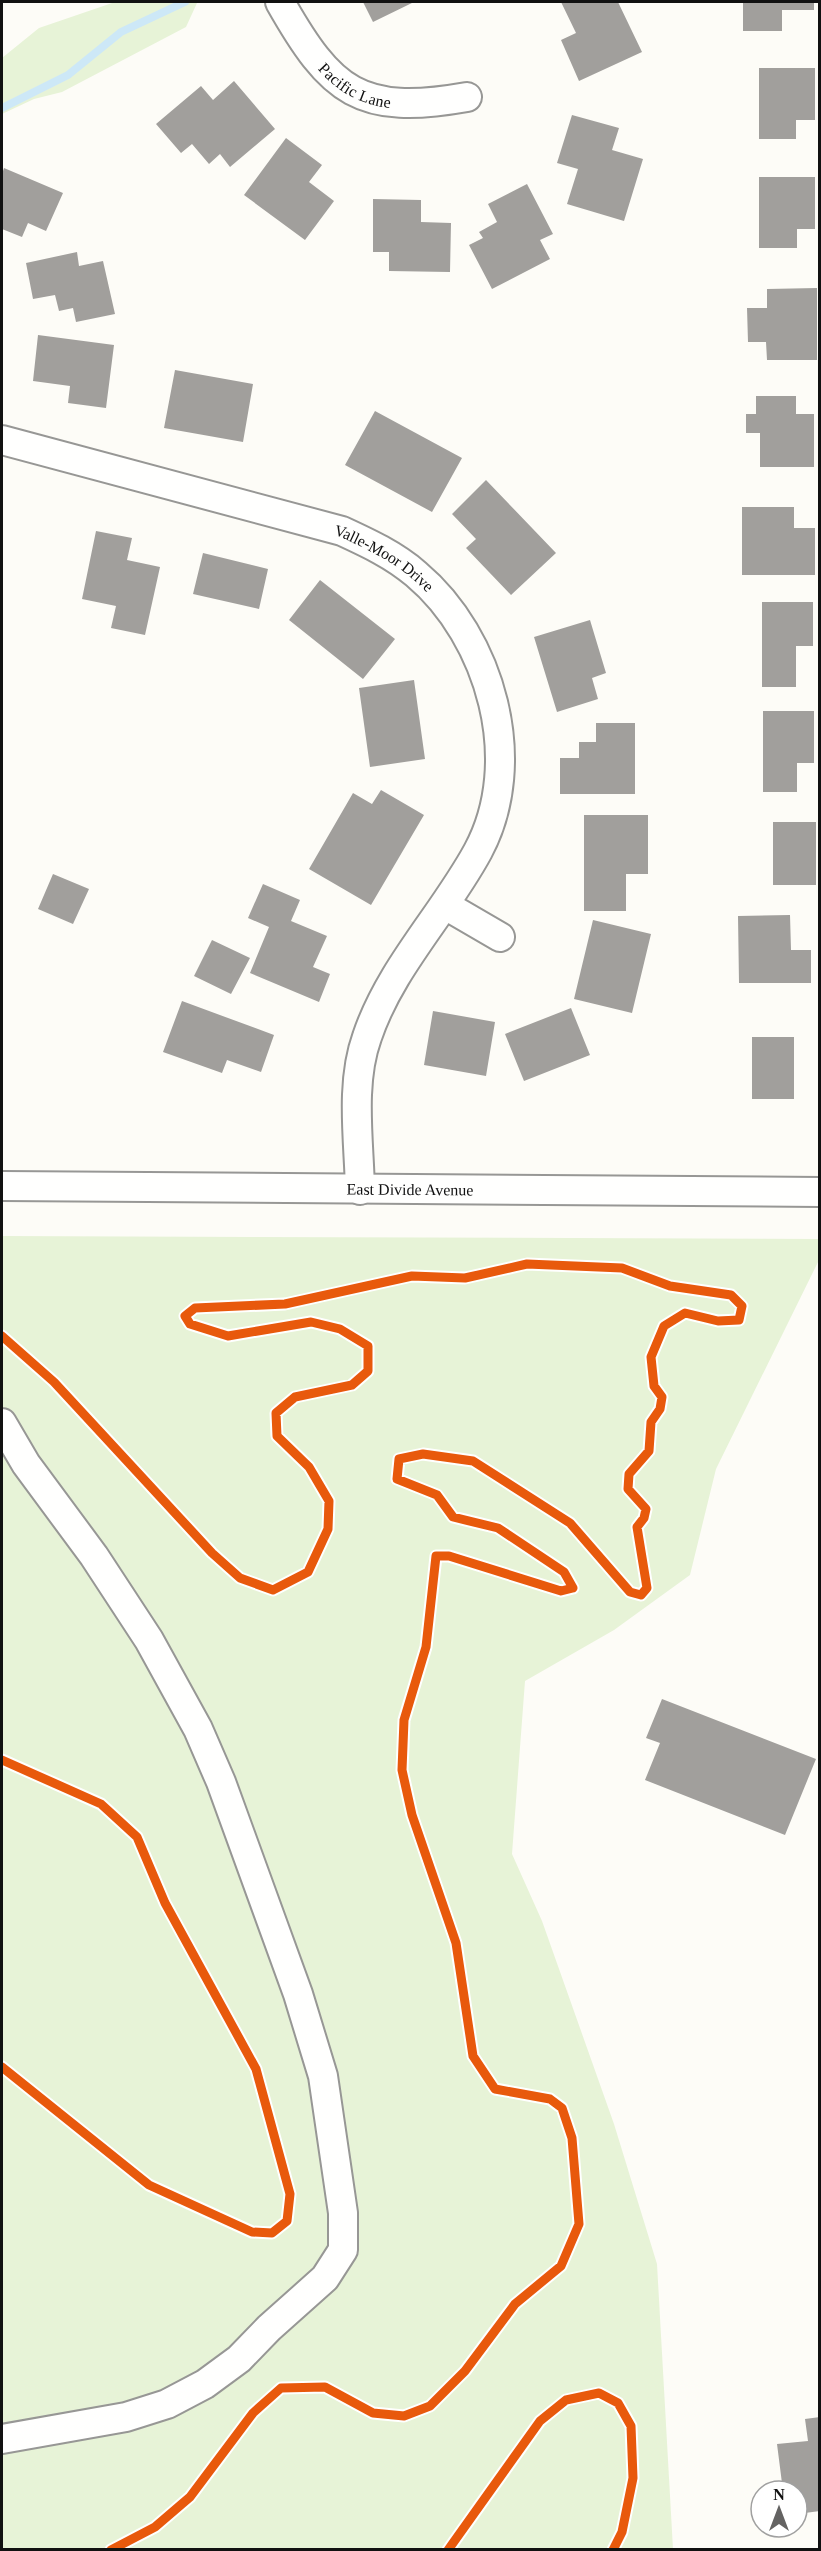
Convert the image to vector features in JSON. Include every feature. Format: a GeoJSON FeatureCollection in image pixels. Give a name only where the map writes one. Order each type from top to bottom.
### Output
{"type":"FeatureCollection","features":[{"type":"Feature","properties":{"kind":"street","name":"Pacific Lane"},"geometry":{"type":"LineString","coordinates":[[280,2],[304,44],[322,67],[344,87],[368,98],[401,104],[437,102],[467,96]]}},
{"type":"Feature","properties":{"kind":"street","name":"Valle-Moor Drive"},"geometry":{"type":"LineString","coordinates":[[2,440],[342,531],[392,556],[417,574],[438,596],[472,644],[483,671],[498,726],[499,753],[495,803],[479,849],[388,990],[366,1039],[358,1090],[360,1190]]}},
{"type":"Feature","properties":{"kind":"street"},"geometry":{"type":"LineString","coordinates":[[445,905],[500,937]]}},
{"type":"Feature","properties":{"kind":"street","name":"East Divide Avenue"},"geometry":{"type":"LineString","coordinates":[[2,1186],[819,1192]]}},
{"type":"Feature","properties":{"kind":"street"},"geometry":{"type":"LineString","coordinates":[[2,1422],[26,1464],[94,1556],[149,1640],[203,1739],[221,1782],[298,1994],[323,2076],[343,2222],[343,2250],[325,2278],[269,2328],[240,2358],[205,2384],[167,2404],[126,2417],[2,2439]]}},
{"type":"Feature","properties":{"kind":"green space"},"geometry":{"type":"Polygon","coordinates":[[[115,2],[197,3],[186,27],[62,92],[34,99],[2,114],[2,58],[39,28],[115,2]]]}},
{"type":"Feature","properties":{"kind":"green space"},"geometry":{"type":"Polygon","coordinates":[[[2,1236],[819,1239],[819,1260],[716,1469],[690,1575],[614,1630],[525,1681],[512,1854],[542,1921],[614,2124],[657,2264],[673,2549],[2,2550],[2,1236]]]}},
{"type":"Feature","properties":{"kind":"building"},"geometry":{"type":"Polygon","coordinates":[[[363,2],[414,2],[373,22],[363,2]]]}},
{"type":"Feature","properties":{"kind":"building"},"geometry":{"type":"Polygon","coordinates":[[[561,2],[618,2],[642,52],[579,81],[561,40],[576,33],[561,2]]]}},
{"type":"Feature","properties":{"kind":"building"},"geometry":{"type":"Polygon","coordinates":[[[743,2],[814,2],[814,10],[782,10],[782,31],[743,31],[743,2]]]}},
{"type":"Feature","properties":{"kind":"building"},"geometry":{"type":"Polygon","coordinates":[[[759,68],[815,68],[815,120],[796,120],[796,139],[759,139],[759,68]]]}},
{"type":"Feature","properties":{"kind":"building"},"geometry":{"type":"Polygon","coordinates":[[[234,81],[275,129],[230,167],[220,154],[209,164],[192,144],[181,153],[156,124],[201,86],[213,100],[234,81]]]}},
{"type":"Feature","properties":{"kind":"building"},"geometry":{"type":"Polygon","coordinates":[[[572,115],[619,128],[612,150],[643,159],[624,221],[567,204],[578,169],[557,163],[572,115]]]}},
{"type":"Feature","properties":{"kind":"building"},"geometry":{"type":"Polygon","coordinates":[[[286,138],[322,165],[309,182],[334,201],[305,240],[244,195],[286,138]]]}},
{"type":"Feature","properties":{"kind":"building"},"geometry":{"type":"Polygon","coordinates":[[[4,168],[63,193],[46,231],[28,223],[22,237],[2,229],[2,174],[4,168]]]}},
{"type":"Feature","properties":{"kind":"building"},"geometry":{"type":"Polygon","coordinates":[[[759,177],[815,177],[815,229],[797,229],[797,248],[759,248],[759,177]]]}},
{"type":"Feature","properties":{"kind":"building"},"geometry":{"type":"Polygon","coordinates":[[[527,184],[553,234],[540,240],[550,259],[492,289],[469,245],[483,238],[479,232],[497,222],[488,204],[527,184]]]}},
{"type":"Feature","properties":{"kind":"building"},"geometry":{"type":"Polygon","coordinates":[[[373,199],[421,200],[421,222],[451,223],[450,272],[389,271],[389,252],[373,252],[373,199]]]}},
{"type":"Feature","properties":{"kind":"building"},"geometry":{"type":"Polygon","coordinates":[[[77,252],[79,266],[103,261],[115,314],[76,322],[73,308],[59,311],[55,295],[33,299],[26,263],[77,252]]]}},
{"type":"Feature","properties":{"kind":"building"},"geometry":{"type":"Polygon","coordinates":[[[817,288],[817,360],[767,360],[766,342],[748,342],[747,308],[767,308],[767,289],[817,288]]]}},
{"type":"Feature","properties":{"kind":"building"},"geometry":{"type":"Polygon","coordinates":[[[38,335],[114,345],[106,408],[68,403],[70,386],[33,381],[38,335]]]}},
{"type":"Feature","properties":{"kind":"building"},"geometry":{"type":"Polygon","coordinates":[[[175,370],[253,384],[243,442],[164,428],[175,370]]]}},
{"type":"Feature","properties":{"kind":"building"},"geometry":{"type":"Polygon","coordinates":[[[756,396],[796,396],[796,414],[814,414],[814,467],[760,467],[760,433],[746,433],[746,414],[756,414],[756,396]]]}},
{"type":"Feature","properties":{"kind":"building"},"geometry":{"type":"Polygon","coordinates":[[[375,411],[462,458],[432,512],[345,465],[375,411]]]}},
{"type":"Feature","properties":{"kind":"building"},"geometry":{"type":"Polygon","coordinates":[[[486,480],[556,553],[511,595],[466,548],[476,539],[452,514],[486,480]]]}},
{"type":"Feature","properties":{"kind":"building"},"geometry":{"type":"Polygon","coordinates":[[[742,507],[794,507],[794,528],[815,528],[815,575],[742,575],[742,507]]]}},
{"type":"Feature","properties":{"kind":"building"},"geometry":{"type":"Polygon","coordinates":[[[96,531],[132,538],[127,560],[160,567],[145,635],[111,628],[116,606],[82,599],[96,531]]]}},
{"type":"Feature","properties":{"kind":"building"},"geometry":{"type":"Polygon","coordinates":[[[203,553],[268,569],[259,609],[193,594],[203,553]]]}},
{"type":"Feature","properties":{"kind":"building"},"geometry":{"type":"Polygon","coordinates":[[[320,580],[395,639],[363,679],[289,620],[320,580]]]}},
{"type":"Feature","properties":{"kind":"building"},"geometry":{"type":"Polygon","coordinates":[[[762,602],[813,602],[813,646],[796,646],[796,687],[762,687],[762,602]]]}},
{"type":"Feature","properties":{"kind":"building"},"geometry":{"type":"Polygon","coordinates":[[[590,620],[606,673],[592,678],[598,699],[557,712],[534,637],[590,620]]]}},
{"type":"Feature","properties":{"kind":"building"},"geometry":{"type":"Polygon","coordinates":[[[414,680],[425,759],[370,767],[359,688],[414,680]]]}},
{"type":"Feature","properties":{"kind":"building"},"geometry":{"type":"Polygon","coordinates":[[[763,711],[814,711],[814,763],[797,763],[797,792],[763,792],[763,711]]]}},
{"type":"Feature","properties":{"kind":"building"},"geometry":{"type":"Polygon","coordinates":[[[596,723],[635,723],[635,794],[560,794],[560,758],[579,758],[579,742],[596,742],[596,723]]]}},
{"type":"Feature","properties":{"kind":"building"},"geometry":{"type":"Polygon","coordinates":[[[381,790],[424,815],[371,905],[309,869],[353,793],[372,804],[381,790]]]}},
{"type":"Feature","properties":{"kind":"building"},"geometry":{"type":"Polygon","coordinates":[[[584,815],[648,815],[648,874],[626,874],[626,911],[584,911],[584,815]]]}},
{"type":"Feature","properties":{"kind":"building"},"geometry":{"type":"Polygon","coordinates":[[[773,822],[816,822],[816,885],[773,885],[773,822]]]}},
{"type":"Feature","properties":{"kind":"building"},"geometry":{"type":"Polygon","coordinates":[[[53,874],[89,889],[73,924],[38,909],[53,874]]]}},
{"type":"Feature","properties":{"kind":"building"},"geometry":{"type":"Polygon","coordinates":[[[263,884],[300,900],[291,921],[327,936],[313,967],[330,974],[319,1002],[250,973],[269,927],[248,918],[263,884]]]}},
{"type":"Feature","properties":{"kind":"building"},"geometry":{"type":"Polygon","coordinates":[[[790,915],[791,950],[811,950],[811,983],[739,983],[738,916],[790,915]]]}},
{"type":"Feature","properties":{"kind":"building"},"geometry":{"type":"Polygon","coordinates":[[[593,920],[651,934],[632,1013],[574,999],[593,920]]]}},
{"type":"Feature","properties":{"kind":"building"},"geometry":{"type":"Polygon","coordinates":[[[212,940],[250,958],[231,994],[194,976],[212,940]]]}},
{"type":"Feature","properties":{"kind":"building"},"geometry":{"type":"Polygon","coordinates":[[[182,1001],[274,1035],[261,1072],[227,1060],[222,1073],[163,1052],[182,1001]]]}},
{"type":"Feature","properties":{"kind":"building"},"geometry":{"type":"Polygon","coordinates":[[[571,1008],[590,1055],[524,1081],[505,1034],[571,1008]]]}},
{"type":"Feature","properties":{"kind":"building"},"geometry":{"type":"Polygon","coordinates":[[[433,1011],[495,1022],[486,1076],[424,1065],[433,1011]]]}},
{"type":"Feature","properties":{"kind":"building"},"geometry":{"type":"Polygon","coordinates":[[[752,1037],[794,1037],[794,1099],[752,1099],[752,1037]]]}},
{"type":"Feature","properties":{"kind":"building"},"geometry":{"type":"Polygon","coordinates":[[[662,1699],[816,1759],[785,1835],[645,1780],[660,1743],[646,1738],[662,1699]]]}},
{"type":"Feature","properties":{"kind":"building"},"geometry":{"type":"Polygon","coordinates":[[[820,2417],[820,2511],[809,2512],[809,2479],[781,2479],[777,2444],[808,2441],[805,2419],[820,2417]]]}},
{"type":"Feature","properties":{"kind":"waterway"},"geometry":{"type":"LineString","coordinates":[[2,108],[68,75],[121,32],[185,2]]}},
{"type":"Feature","properties":{"kind":"cycle path"},"geometry":{"type":"LineString","coordinates":[[2,1336],[54,1382],[212,1553],[240,1578],[273,1590],[308,1572],[328,1529],[329,1501],[309,1467],[277,1436],[276,1413],[295,1397],[352,1385],[368,1371],[368,1346],[340,1329],[311,1322],[228,1336],[190,1324],[185,1316],[195,1308],[285,1304],[412,1276],[465,1278],[527,1264],[622,1268],[670,1286],[731,1295],[742,1306],[739,1320],[718,1321],[685,1313],[664,1326],[651,1357],[654,1386],[662,1397],[660,1409],[651,1422],[649,1451],[629,1474],[628,1489],[646,1509],[644,1518],[637,1527],[647,1588],[641,1595],[630,1592],[570,1523],[473,1461],[423,1454],[399,1459],[397,1479],[437,1495],[453,1517],[498,1528],[564,1572],[573,1588],[561,1591],[449,1556],[436,1556],[426,1647],[404,1720],[402,1770],[412,1815],[456,1943],[473,2056],[495,2089],[550,2099],[562,2108],[572,2138],[579,2224],[561,2266],[515,2304],[465,2371],[430,2406],[404,2416],[373,2413],[325,2387],[281,2388],[253,2413],[190,2497],[155,2527],[111,2550]]}},
{"type":"Feature","properties":{"kind":"cycle path"},"geometry":{"type":"LineString","coordinates":[[2,1760],[101,1804],[137,1837],[165,1903],[256,2069],[290,2194],[287,2221],[272,2233],[252,2232],[149,2185],[2,2067]]}},
{"type":"Feature","properties":{"kind":"cycle path"},"geometry":{"type":"LineString","coordinates":[[448,2550],[540,2421],[566,2400],[599,2393],[618,2403],[631,2426],[633,2478],[622,2532],[613,2550]]}}]}
